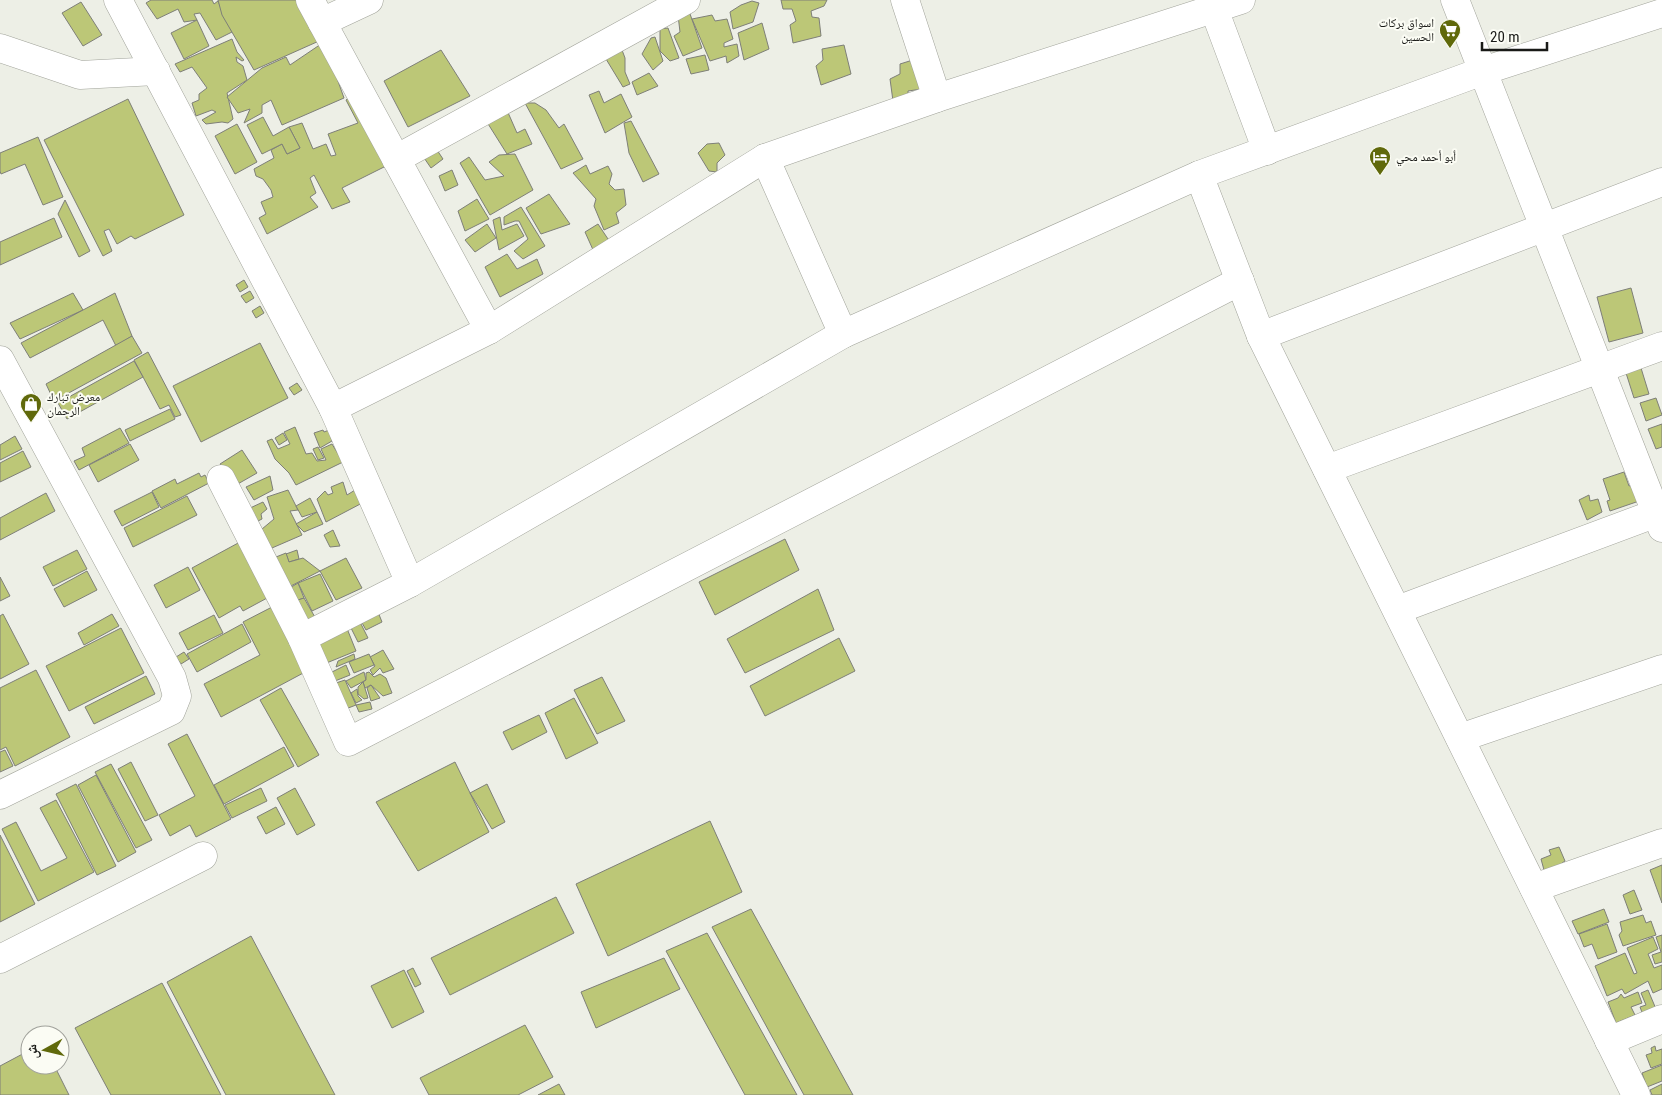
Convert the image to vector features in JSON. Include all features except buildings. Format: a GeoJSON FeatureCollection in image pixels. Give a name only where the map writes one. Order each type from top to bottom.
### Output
{"type":"FeatureCollection","features":[{"type":"Feature","properties":{"kind":"street"},"geometry":{"type":"LineString","coordinates":[[118,0],[333,408],[410,583]]}},
{"type":"Feature","properties":{"kind":"street"},"geometry":{"type":"LineString","coordinates":[[369,0],[316,11],[488,330]]}},
{"type":"Feature","properties":{"kind":"street"},"geometry":{"type":"LineString","coordinates":[[396,159],[686,0]]}},
{"type":"Feature","properties":{"kind":"street"},"geometry":{"type":"LineString","coordinates":[[905,0],[937,98]]}},
{"type":"Feature","properties":{"kind":"street"},"geometry":{"type":"LineString","coordinates":[[333,408],[488,330],[765,158],[1183,9],[1214,9],[1241,0]]}},
{"type":"Feature","properties":{"kind":"street"},"geometry":{"type":"LineString","coordinates":[[1397,610],[1660,517],[1455,0]]}},
{"type":"Feature","properties":{"kind":"street"},"geometry":{"type":"LineString","coordinates":[[1214,9],[1267,151]]}},
{"type":"Feature","properties":{"kind":"street"},"geometry":{"type":"LineString","coordinates":[[302,638],[410,583],[844,334],[1199,175],[1483,71],[1662,13]]}},
{"type":"Feature","properties":{"kind":"street"},"geometry":{"type":"LineString","coordinates":[[0,48],[80,75],[156,71]]}},
{"type":"Feature","properties":{"kind":"street"},"geometry":{"type":"LineString","coordinates":[[765,158],[844,334]]}},
{"type":"Feature","properties":{"kind":"street"},"geometry":{"type":"LineString","coordinates":[[1199,175],[1262,336],[1636,1095]]}},
{"type":"Feature","properties":{"kind":"street"},"geometry":{"type":"LineString","coordinates":[[1262,336],[1662,182]]}},
{"type":"Feature","properties":{"kind":"street"},"geometry":{"type":"LineString","coordinates":[[221,479],[302,638],[348,742],[1240,281]]}},
{"type":"Feature","properties":{"kind":"street"},"geometry":{"type":"LineString","coordinates":[[1327,469],[1662,346]]}},
{"type":"Feature","properties":{"kind":"street"},"geometry":{"type":"LineString","coordinates":[[0,360],[172,678],[177,696],[171,711],[0,795]]}},
{"type":"Feature","properties":{"kind":"street"},"geometry":{"type":"LineString","coordinates":[[1460,738],[1662,669]]}},
{"type":"Feature","properties":{"kind":"street"},"geometry":{"type":"LineString","coordinates":[[1534,888],[1662,843]]}},
{"type":"Feature","properties":{"kind":"street"},"geometry":{"type":"LineString","coordinates":[[0,959],[203,856]]}},
{"type":"Feature","properties":{"kind":"street"},"geometry":{"type":"LineString","coordinates":[[1609,1041],[1662,1019]]}},
{"type":"Feature","properties":{"kind":"place","name":"اسواق بركات الحسين"},"geometry":{"type":"Point","coordinates":[1450,49]}},
{"type":"Feature","properties":{"kind":"place","name":"أبو أحمد محي"},"geometry":{"type":"Point","coordinates":[1380,176]}},
{"type":"Feature","properties":{"kind":"place","name":"معرض تبارك الرحمان"},"geometry":{"type":"Point","coordinates":[31,423]}}]}
